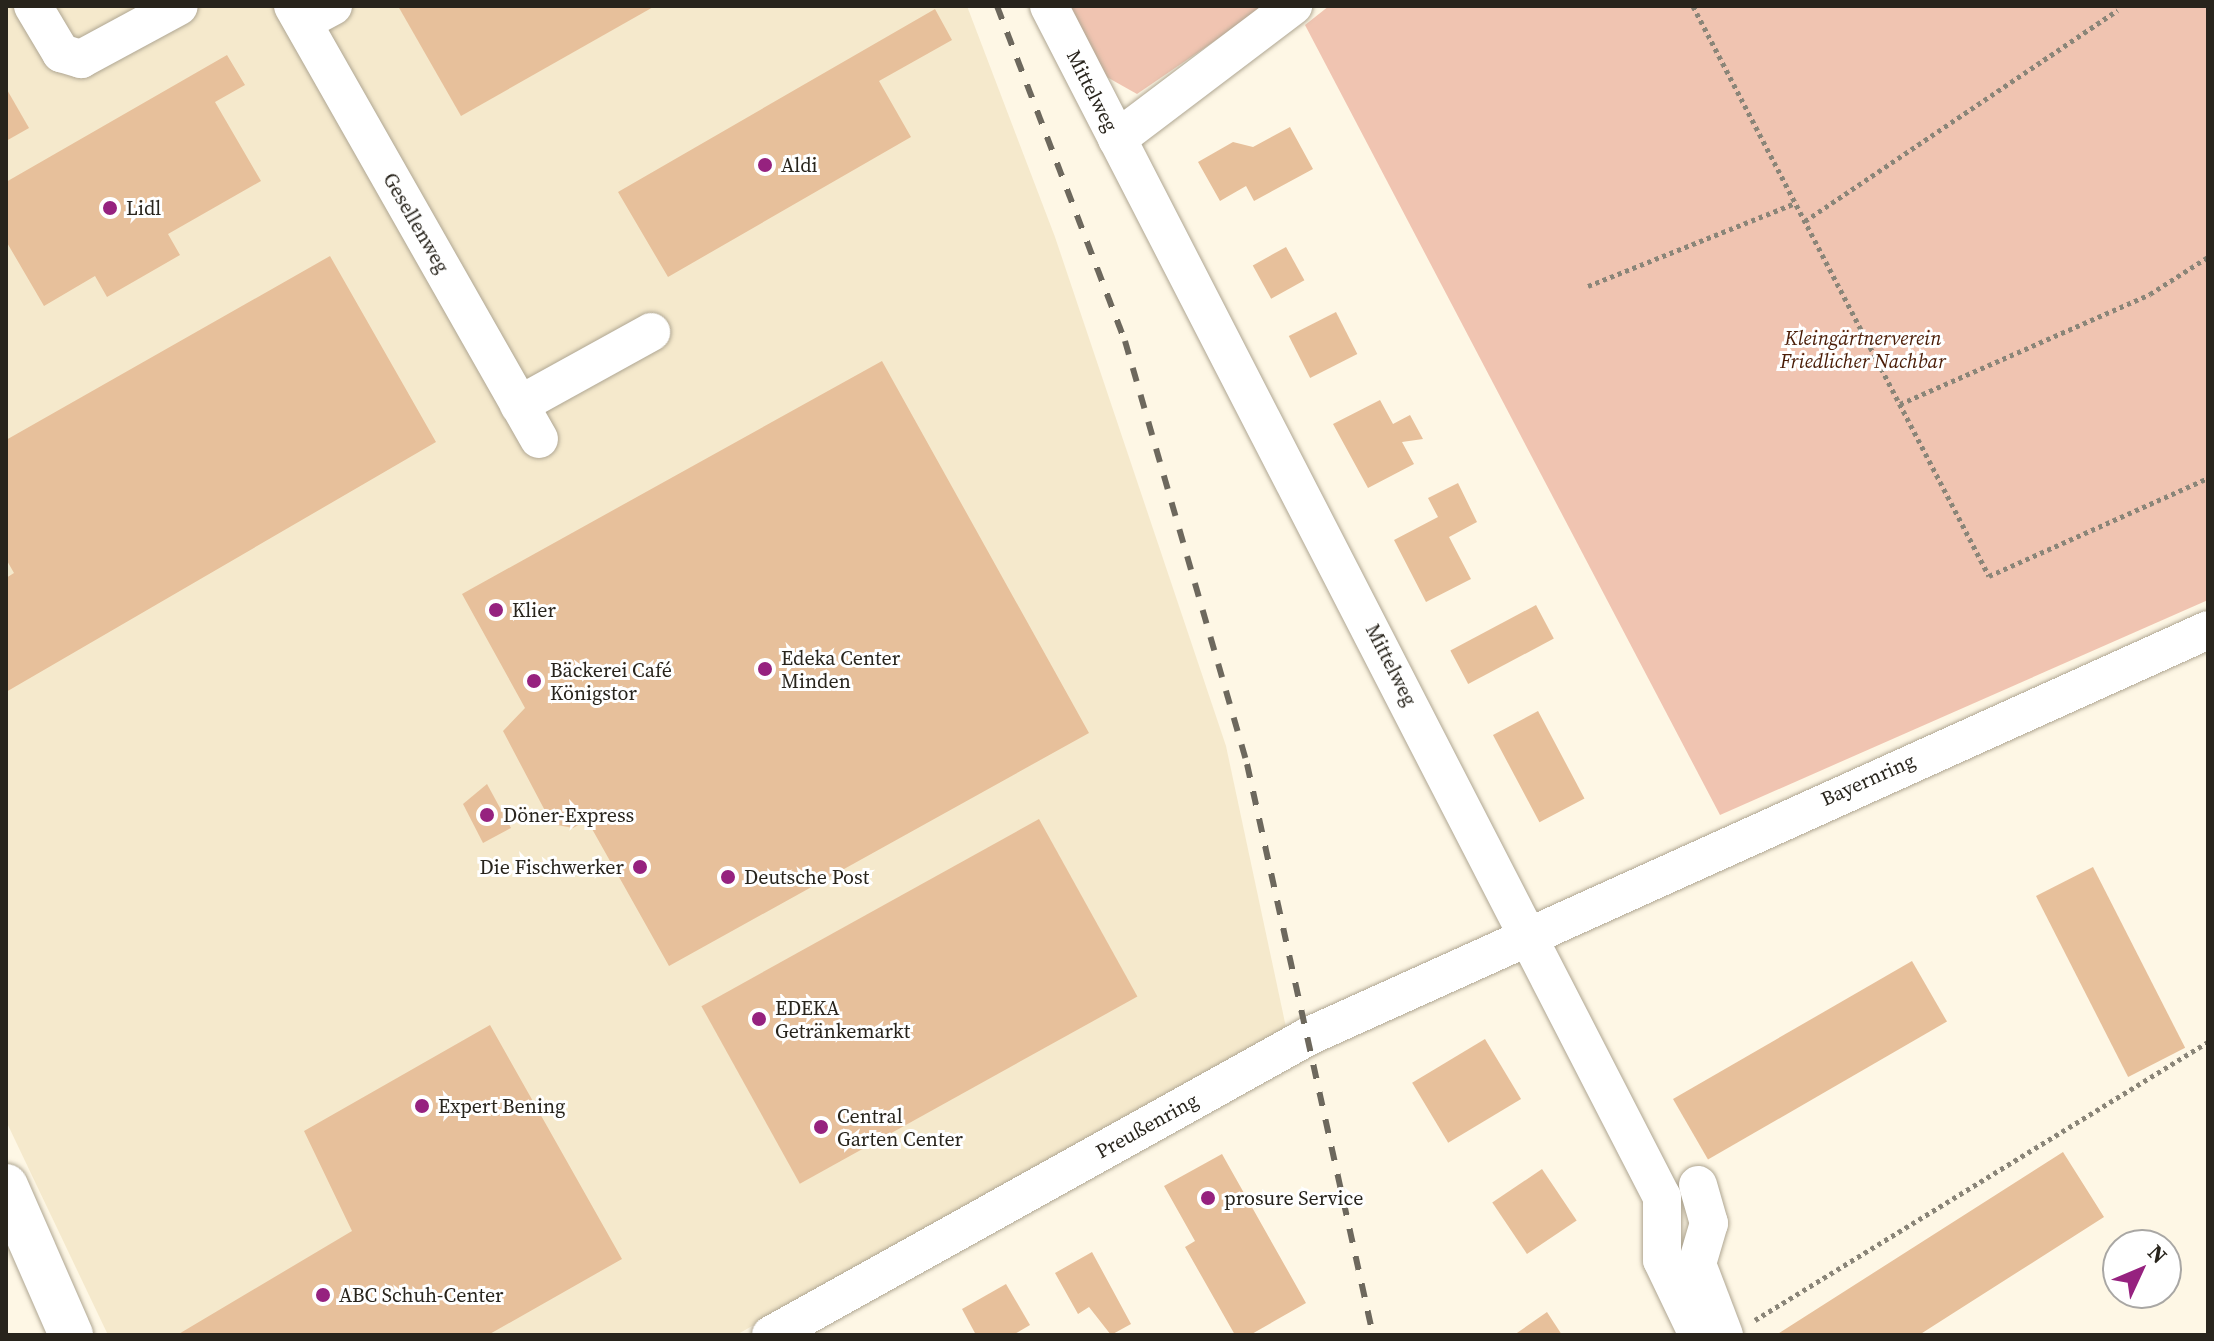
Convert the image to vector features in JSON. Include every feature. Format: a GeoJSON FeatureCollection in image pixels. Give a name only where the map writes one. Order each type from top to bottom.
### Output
{"type":"FeatureCollection","features":[{"type":"Feature","properties":{"kind":"main road"},"geometry":{"type":"LineString","coordinates":[[6,1186],[71,1335]]}},
{"type":"Feature","properties":{"kind":"street"},"geometry":{"type":"LineString","coordinates":[[33,6],[61,53],[81,59],[179,6]]}},
{"type":"Feature","properties":{"kind":"street","name":"Mittelweg"},"geometry":{"type":"LineString","coordinates":[[1049,6],[1529,931],[1662,1197],[1662,1260],[1717,1334]]}},
{"type":"Feature","properties":{"kind":"street"},"geometry":{"type":"LineString","coordinates":[[1117,139],[1293,6]]}},
{"type":"Feature","properties":{"kind":"street","name":"Gesellenweg"},"geometry":{"type":"LineString","coordinates":[[310,11],[539,439]]}},
{"type":"Feature","properties":{"kind":"street"},"geometry":{"type":"LineString","coordinates":[[519,405],[651,332]]}},
{"type":"Feature","properties":{"kind":"street","name":"Bayernring"},"geometry":{"type":"LineString","coordinates":[[1529,931],[2208,630]]}},
{"type":"Feature","properties":{"kind":"street","name":"Preußenring"},"geometry":{"type":"LineString","coordinates":[[790,1330],[1309,1036],[1529,931]]}},
{"type":"Feature","properties":{"kind":"street"},"geometry":{"type":"LineString","coordinates":[[1698,1185],[1709,1223],[1697,1264],[1717,1334]]}},
{"type":"Feature","properties":{"kind":"path"},"geometry":{"type":"LineString","coordinates":[[1693,6],[1989,576],[2208,478]]}},
{"type":"Feature","properties":{"kind":"path"},"geometry":{"type":"LineString","coordinates":[[1805,221],[2118,10]]}},
{"type":"Feature","properties":{"kind":"path"},"geometry":{"type":"LineString","coordinates":[[1588,286],[1795,203]]}},
{"type":"Feature","properties":{"kind":"path"},"geometry":{"type":"LineString","coordinates":[[1900,404],[2150,294],[2208,257]]}},
{"type":"Feature","properties":{"kind":"path"},"geometry":{"type":"LineString","coordinates":[[1717,1334],[1804,1295],[2208,1042]]}},
{"type":"Feature","properties":{"kind":"shaded area"},"geometry":{"type":"Polygon","coordinates":[[[6,6],[967,6],[1055,237],[1226,746],[1287,1032],[736,1335],[108,1335],[6,1121],[6,6]]]}},
{"type":"Feature","properties":{"kind":"green space"},"geometry":{"type":"Polygon","coordinates":[[[1069,6],[1266,6],[1137,94],[1105,76],[1069,6]]]}},
{"type":"Feature","properties":{"kind":"green space","name":"Kleingärtnerverein Friedlicher Nachbar"},"geometry":{"type":"Polygon","coordinates":[[[1329,6],[2208,6],[2208,600],[1720,815],[1305,25],[1329,6]]]}},
{"type":"Feature","properties":{"kind":"building"},"geometry":{"type":"Polygon","coordinates":[[[398,6],[655,6],[461,116],[398,6]]]}},
{"type":"Feature","properties":{"kind":"building","name":"Aldi"},"geometry":{"type":"Polygon","coordinates":[[[935,9],[952,40],[879,81],[911,137],[668,277],[618,192],[935,9]]]}},
{"type":"Feature","properties":{"kind":"building","name":"Lidl"},"geometry":{"type":"Polygon","coordinates":[[[227,55],[245,85],[215,102],[261,181],[168,234],[180,255],[107,297],[95,276],[44,306],[6,241],[6,182],[227,55]]]}},
{"type":"Feature","properties":{"kind":"building"},"geometry":{"type":"Polygon","coordinates":[[[6,88],[29,128],[6,141],[6,88]]]}},
{"type":"Feature","properties":{"kind":"building"},"geometry":{"type":"Polygon","coordinates":[[[1290,127],[1313,169],[1254,201],[1246,186],[1220,201],[1198,162],[1233,142],[1253,147],[1290,127]]]}},
{"type":"Feature","properties":{"kind":"building"},"geometry":{"type":"Polygon","coordinates":[[[1286,247],[1304,280],[1271,299],[1253,265],[1286,247]]]}},
{"type":"Feature","properties":{"kind":"building"},"geometry":{"type":"Polygon","coordinates":[[[330,256],[436,442],[6,692],[6,578],[14,573],[6,559],[6,440],[330,256]]]}},
{"type":"Feature","properties":{"kind":"building"},"geometry":{"type":"Polygon","coordinates":[[[1336,312],[1357,354],[1310,378],[1289,336],[1336,312]]]}},
{"type":"Feature","properties":{"kind":"building"},"geometry":{"type":"Polygon","coordinates":[[[882,361],[1089,733],[669,966],[587,820],[573,828],[552,824],[503,731],[525,708],[462,594],[882,361]]]}},
{"type":"Feature","properties":{"kind":"building"},"geometry":{"type":"Polygon","coordinates":[[[1380,400],[1393,424],[1410,415],[1423,439],[1402,442],[1414,464],[1368,488],[1333,424],[1380,400]]]}},
{"type":"Feature","properties":{"kind":"building"},"geometry":{"type":"Polygon","coordinates":[[[1458,483],[1477,522],[1449,537],[1471,579],[1426,602],[1394,540],[1438,517],[1428,498],[1458,483]]]}},
{"type":"Feature","properties":{"kind":"building"},"geometry":{"type":"Polygon","coordinates":[[[1536,605],[1554,639],[1468,684],[1450,651],[1536,605]]]}},
{"type":"Feature","properties":{"kind":"building"},"geometry":{"type":"Polygon","coordinates":[[[1538,711],[1584,798],[1539,822],[1493,735],[1538,711]]]}},
{"type":"Feature","properties":{"kind":"building"},"geometry":{"type":"Polygon","coordinates":[[[487,784],[511,828],[483,843],[463,804],[487,784]]]}},
{"type":"Feature","properties":{"kind":"building"},"geometry":{"type":"Polygon","coordinates":[[[1039,819],[1137,997],[800,1184],[701,1006],[1039,819]]]}},
{"type":"Feature","properties":{"kind":"building"},"geometry":{"type":"Polygon","coordinates":[[[2093,867],[2185,1048],[2128,1077],[2036,896],[2093,867]]]}},
{"type":"Feature","properties":{"kind":"building"},"geometry":{"type":"Polygon","coordinates":[[[1912,961],[1947,1022],[1708,1160],[1673,1099],[1912,961]]]}},
{"type":"Feature","properties":{"kind":"building"},"geometry":{"type":"Polygon","coordinates":[[[490,1025],[622,1259],[488,1335],[177,1335],[352,1231],[304,1131],[490,1025]]]}},
{"type":"Feature","properties":{"kind":"building"},"geometry":{"type":"Polygon","coordinates":[[[1485,1039],[1521,1099],[1448,1143],[1412,1083],[1485,1039]]]}},
{"type":"Feature","properties":{"kind":"building"},"geometry":{"type":"Polygon","coordinates":[[[2063,1152],[2104,1217],[1919,1335],[1776,1335],[2063,1152]]]}},
{"type":"Feature","properties":{"kind":"building"},"geometry":{"type":"Polygon","coordinates":[[[1222,1154],[1306,1303],[1250,1335],[1235,1335],[1185,1247],[1195,1241],[1164,1186],[1222,1154]]]}},
{"type":"Feature","properties":{"kind":"building"},"geometry":{"type":"Polygon","coordinates":[[[1542,1169],[1577,1220],[1527,1254],[1492,1203],[1542,1169]]]}},
{"type":"Feature","properties":{"kind":"building"},"geometry":{"type":"Polygon","coordinates":[[[1092,1252],[1131,1324],[1111,1335],[1089,1307],[1078,1314],[1055,1273],[1092,1252]]]}},
{"type":"Feature","properties":{"kind":"building"},"geometry":{"type":"Polygon","coordinates":[[[1006,1284],[1030,1325],[1013,1335],[976,1335],[962,1309],[1006,1284]]]}},
{"type":"Feature","properties":{"kind":"building"},"geometry":{"type":"Polygon","coordinates":[[[1547,1312],[1562,1335],[1514,1335],[1547,1312]]]}},
{"type":"Feature","properties":{"kind":"railway"},"geometry":{"type":"LineString","coordinates":[[997,6],[1125,341],[1247,764],[1373,1335]]}},
{"type":"Feature","properties":{"kind":"place","name":"Aldi"},"geometry":{"type":"Point","coordinates":[765,165]}},
{"type":"Feature","properties":{"kind":"place","name":"Lidl"},"geometry":{"type":"Point","coordinates":[110,208]}},
{"type":"Feature","properties":{"kind":"place","name":"Klier"},"geometry":{"type":"Point","coordinates":[496,610]}},
{"type":"Feature","properties":{"kind":"place","name":"Edeka Center Minden"},"geometry":{"type":"Point","coordinates":[765,669]}},
{"type":"Feature","properties":{"kind":"place","name":"Bäckerei Café Königstor"},"geometry":{"type":"Point","coordinates":[534,681]}},
{"type":"Feature","properties":{"kind":"place","name":"Döner-Express"},"geometry":{"type":"Point","coordinates":[487,815]}},
{"type":"Feature","properties":{"kind":"place","name":"Die Fischwerker"},"geometry":{"type":"Point","coordinates":[640,867]}},
{"type":"Feature","properties":{"kind":"place","name":"Deutsche Post"},"geometry":{"type":"Point","coordinates":[728,877]}},
{"type":"Feature","properties":{"kind":"place","name":"EDEKA Getränkemarkt"},"geometry":{"type":"Point","coordinates":[759,1019]}},
{"type":"Feature","properties":{"kind":"place","name":"Expert Bening"},"geometry":{"type":"Point","coordinates":[422,1106]}},
{"type":"Feature","properties":{"kind":"place","name":"Central Garten Center"},"geometry":{"type":"Point","coordinates":[821,1127]}},
{"type":"Feature","properties":{"kind":"place","name":"prosure Service"},"geometry":{"type":"Point","coordinates":[1208,1198]}},
{"type":"Feature","properties":{"kind":"place","name":"ABC Schuh-Center"},"geometry":{"type":"Point","coordinates":[323,1295]}}]}
